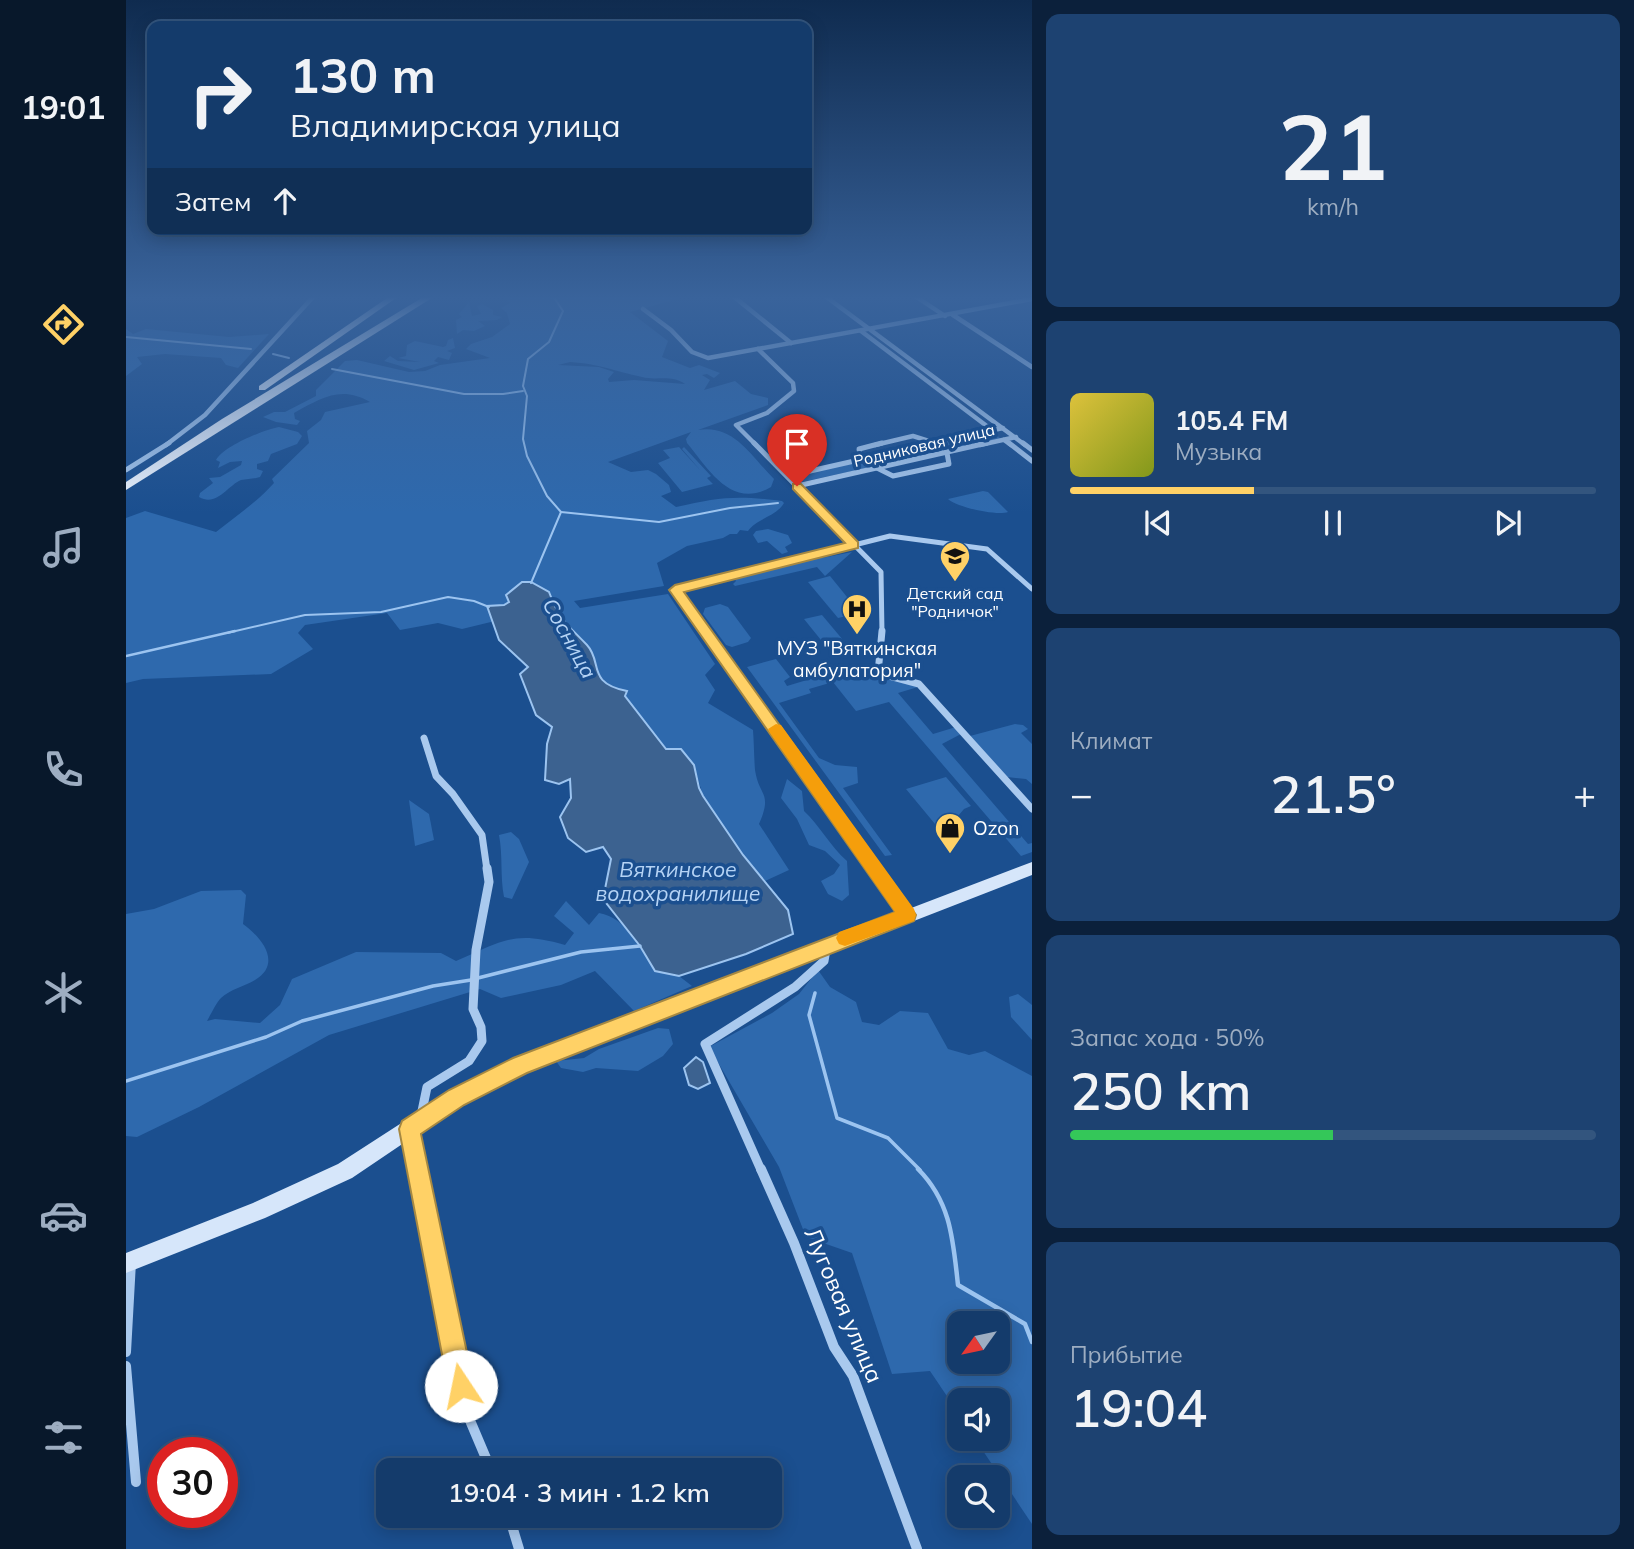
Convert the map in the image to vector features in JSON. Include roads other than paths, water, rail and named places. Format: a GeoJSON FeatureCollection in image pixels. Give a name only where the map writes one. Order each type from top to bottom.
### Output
{"type":"FeatureCollection","features":[{"type":"Feature","properties":{"kind":"main road"},"geometry":{"type":"LineString","coordinates":[[126,478],[288,368]]}},
{"type":"Feature","properties":{"kind":"main road"},"geometry":{"type":"LineString","coordinates":[[126,487],[312,368]]}},
{"type":"Feature","properties":{"kind":"street"},"geometry":{"type":"LineString","coordinates":[[126,470],[179,437],[205,415],[248,368]]}},
{"type":"Feature","properties":{"kind":"street"},"geometry":{"type":"LineString","coordinates":[[778,368],[793,383],[793,391],[768,413],[736,425],[881,572],[882,641],[878,673],[919,684],[1032,808]]}},
{"type":"Feature","properties":{"kind":"street"},"geometry":{"type":"LineString","coordinates":[[910,368],[992,430]]}},
{"type":"Feature","properties":{"kind":"street"},"geometry":{"type":"LineString","coordinates":[[923,368],[1032,450]]}},
{"type":"Feature","properties":{"kind":"street","name":"Родниковая улица"},"geometry":{"type":"LineString","coordinates":[[788,477],[1003,428]]}},
{"type":"Feature","properties":{"kind":"street"},"geometry":{"type":"LineString","coordinates":[[861,460],[859,449],[869,446],[913,436],[935,443]]}},
{"type":"Feature","properties":{"kind":"street","name":"Родниковая улица"},"geometry":{"type":"LineString","coordinates":[[797,486],[1016,437]]}},
{"type":"Feature","properties":{"kind":"street"},"geometry":{"type":"LineString","coordinates":[[1004,440],[1032,461]]}},
{"type":"Feature","properties":{"kind":"street"},"geometry":{"type":"LineString","coordinates":[[877,468],[893,476],[948,464],[947,453]]}},
{"type":"Feature","properties":{"kind":"street"},"geometry":{"type":"LineString","coordinates":[[899,918],[675,590],[890,536],[987,549],[1032,589]]}},
{"type":"Feature","properties":{"kind":"street"},"geometry":{"type":"LineString","coordinates":[[424,738],[436,776],[453,794],[482,835],[489,882],[476,950],[473,1009],[481,1027],[482,1041],[468,1061],[426,1087],[422,1113],[414,1126],[466,1411],[486,1458]]}},
{"type":"Feature","properties":{"kind":"street"},"geometry":{"type":"LineString","coordinates":[[126,1352],[129,1262],[258,1211],[345,1171],[457,1097],[521,1065],[826,945],[1032,868]]}},
{"type":"Feature","properties":{"kind":"street","name":"Луговая улица"},"geometry":{"type":"LineString","coordinates":[[826,945],[824,961],[795,987],[705,1044],[794,1243],[834,1347],[853,1376],[917,1549]]}},
{"type":"Feature","properties":{"kind":"street"},"geometry":{"type":"LineString","coordinates":[[126,1366],[136,1482]]}},
{"type":"Feature","properties":{"kind":"street"},"geometry":{"type":"LineString","coordinates":[[513,1528],[519,1549]]}},
{"type":"Feature","properties":{"kind":"water","name":"Вяткинское водохранилище"},"geometry":{"type":"Polygon","coordinates":[[[522,582],[531,582],[549,592],[560,616],[592,652],[598,671],[606,683],[627,691],[625,696],[666,749],[681,749],[694,765],[703,796],[743,855],[788,910],[793,934],[746,954],[679,976],[655,971],[640,946],[603,899],[611,859],[603,847],[586,852],[568,838],[560,817],[571,798],[570,779],[559,784],[545,780],[547,744],[552,727],[536,715],[520,674],[528,667],[499,640],[487,606],[509,602],[506,595],[522,582]]]}},
{"type":"Feature","properties":{"kind":"water"},"geometry":{"type":"Polygon","coordinates":[[[696,1057],[703,1062],[710,1083],[698,1089],[689,1085],[684,1068],[696,1057]]]}},
{"type":"Feature","properties":{"kind":"waterway","name":"Сосница"},"geometry":{"type":"LineString","coordinates":[[526,368],[523,386],[527,396],[523,439],[527,456],[547,496],[561,512]]}},
{"type":"Feature","properties":{"kind":"waterway"},"geometry":{"type":"LineString","coordinates":[[332,369],[464,394],[523,391]]}},
{"type":"Feature","properties":{"kind":"waterway"},"geometry":{"type":"LineString","coordinates":[[561,512],[659,522],[730,508],[778,503]]}},
{"type":"Feature","properties":{"kind":"waterway","name":"Сосница"},"geometry":{"type":"LineString","coordinates":[[531,583],[561,512]]}},
{"type":"Feature","properties":{"kind":"waterway"},"geometry":{"type":"LineString","coordinates":[[227,633],[305,615],[381,612],[448,597],[474,601],[489,607]]}},
{"type":"Feature","properties":{"kind":"waterway"},"geometry":{"type":"LineString","coordinates":[[126,656],[235,631]]}},
{"type":"Feature","properties":{"kind":"waterway"},"geometry":{"type":"LineString","coordinates":[[478,978],[581,952],[640,946]]}},
{"type":"Feature","properties":{"kind":"waterway"},"geometry":{"type":"LineString","coordinates":[[126,1081],[266,1037],[302,1021],[433,986],[471,980]]}},
{"type":"Feature","properties":{"kind":"waterway","name":"Сосница"},"geometry":{"type":"LineString","coordinates":[[815,993],[809,1015],[837,1118],[888,1138],[920,1170]]}},
{"type":"Feature","properties":{"kind":"waterway","name":"Сосница"},"geometry":{"type":"LineString","coordinates":[[918,1169],[944,1208],[952,1237],[958,1285],[1025,1324],[1032,1342]]}},
{"type":"Feature","properties":{"kind":"place","name":"Детский сад \"Родничок\""},"geometry":{"type":"Point","coordinates":[955,583]}},
{"type":"Feature","properties":{"kind":"place","name":"МУЗ \"Вяткинская амбулатория\""},"geometry":{"type":"Point","coordinates":[857,636]}},
{"type":"Feature","properties":{"kind":"place","name":"Ozon"},"geometry":{"type":"Point","coordinates":[950,855]}}]}
